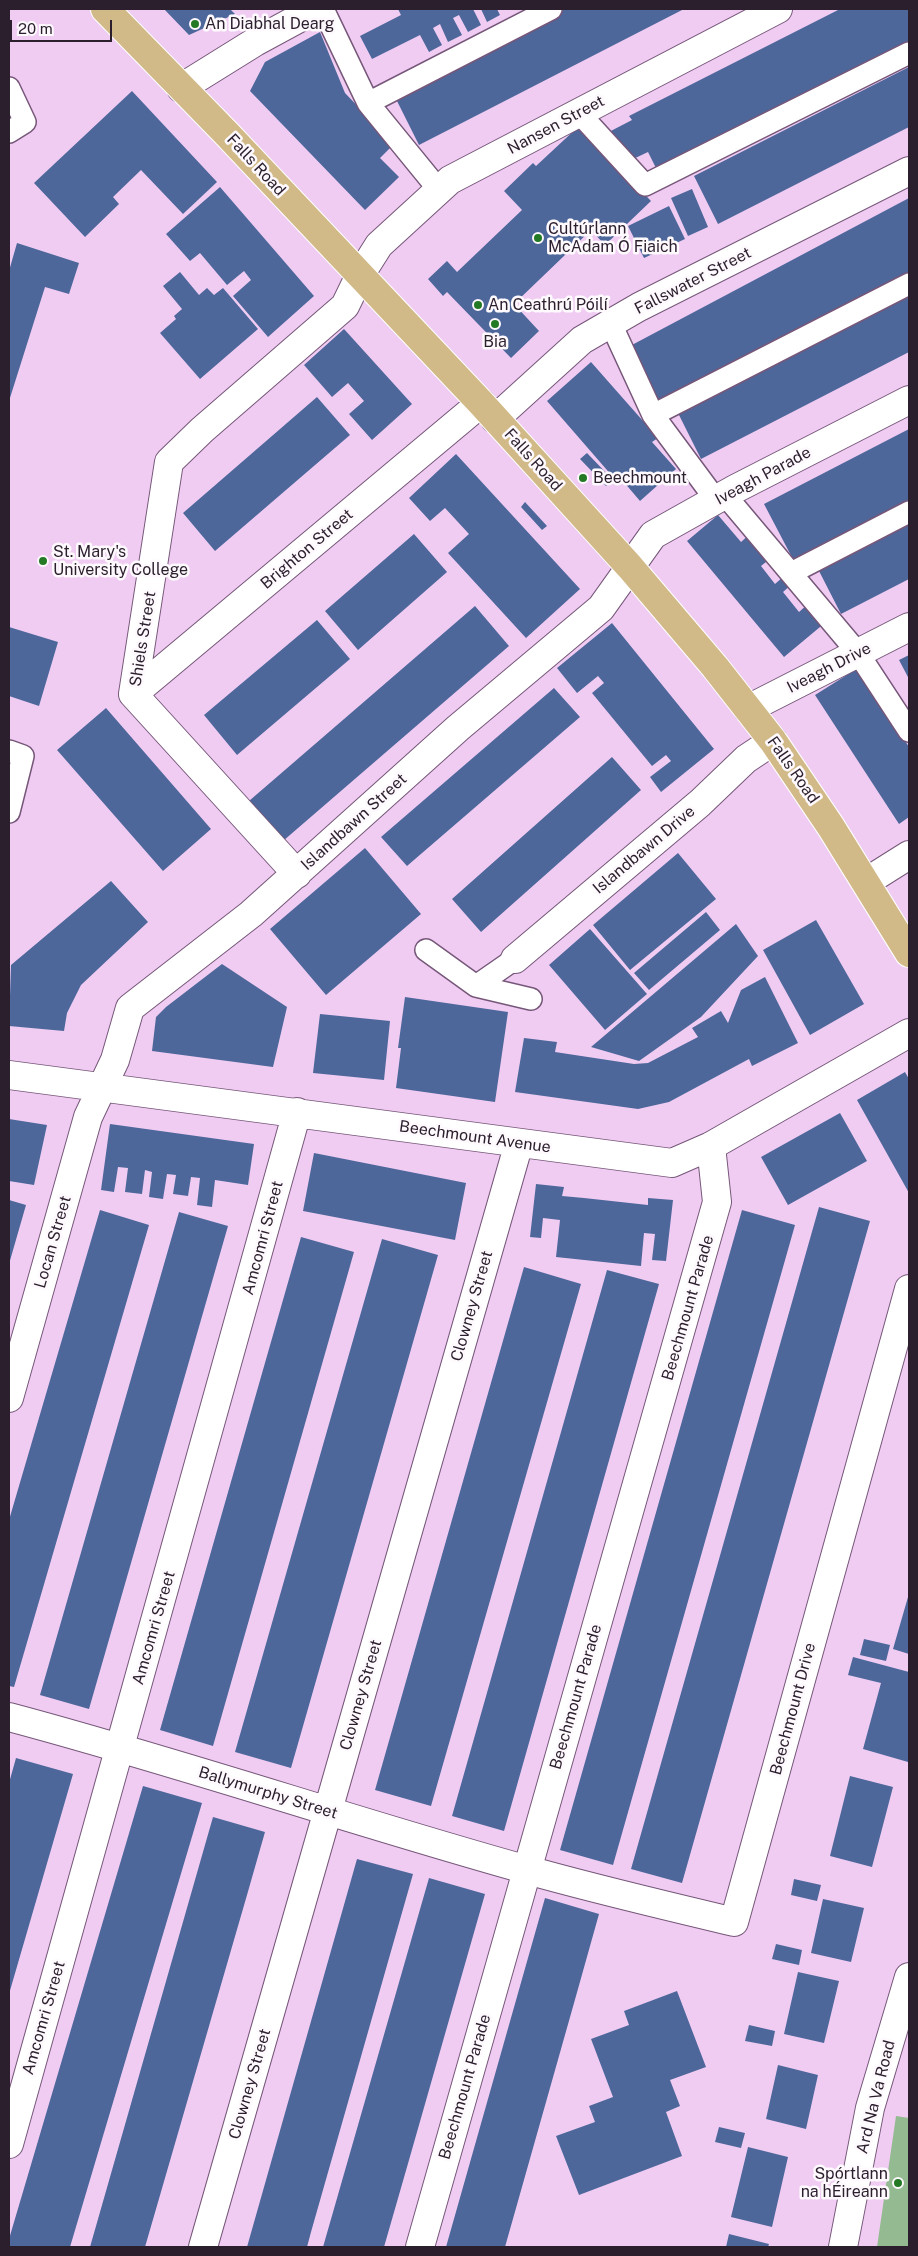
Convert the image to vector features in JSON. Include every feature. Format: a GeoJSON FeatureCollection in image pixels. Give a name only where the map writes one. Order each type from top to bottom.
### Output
{"type":"FeatureCollection","features":[{"type":"Feature","properties":{"kind":"main road","name":"Falls Road"},"geometry":{"type":"LineString","coordinates":[[105,9],[488,411],[630,567],[773,741],[866,882],[909,953]]}},
{"type":"Feature","properties":{"kind":"street"},"geometry":{"type":"LineString","coordinates":[[182,88],[255,42],[316,9]]}},
{"type":"Feature","properties":{"kind":"street","name":"Nansen Street"},"geometry":{"type":"LineString","coordinates":[[360,275],[379,246],[450,180],[778,9]]}},
{"type":"Feature","properties":{"kind":"street","name":"Fallswater Street"},"geometry":{"type":"LineString","coordinates":[[488,411],[582,340],[909,171]]}},
{"type":"Feature","properties":{"kind":"street","name":"Shiels Street"},"geometry":{"type":"LineString","coordinates":[[297,874],[134,694],[169,462],[202,430],[345,306],[360,275]]}},
{"type":"Feature","properties":{"kind":"street","name":"Iveagh Parade"},"geometry":{"type":"LineString","coordinates":[[630,567],[653,534],[909,400]]}},
{"type":"Feature","properties":{"kind":"street","name":"Brighton Street"},"geometry":{"type":"LineString","coordinates":[[134,694],[488,411]]}},
{"type":"Feature","properties":{"kind":"street","name":"Islandbawn Street"},"geometry":{"type":"LineString","coordinates":[[102,1088],[115,1060],[130,1008],[250,914],[297,874],[458,728],[601,608],[630,567]]}},
{"type":"Feature","properties":{"kind":"street","name":"Iveagh Drive"},"geometry":{"type":"LineString","coordinates":[[748,709],[909,626]]}},
{"type":"Feature","properties":{"kind":"street","name":"Islandbawn Drive"},"geometry":{"type":"LineString","coordinates":[[515,959],[700,803],[746,759],[773,741]]}},
{"type":"Feature","properties":{"kind":"street"},"geometry":{"type":"LineString","coordinates":[[866,882],[909,855]]}},
{"type":"Feature","properties":{"kind":"street","name":"Beechmount Avenue"},"geometry":{"type":"LineString","coordinates":[[9,1075],[672,1163],[711,1146],[909,1033]]}},
{"type":"Feature","properties":{"kind":"street","name":"Locan Street"},"geometry":{"type":"LineString","coordinates":[[9,1398],[88,1117],[102,1088]]}},
{"type":"Feature","properties":{"kind":"street","name":"Amcomri Street"},"geometry":{"type":"LineString","coordinates":[[9,2144],[119,1747],[198,1475],[297,1112]]}},
{"type":"Feature","properties":{"kind":"street","name":"Clowney Street"},"geometry":{"type":"LineString","coordinates":[[203,2247],[518,1143]]}},
{"type":"Feature","properties":{"kind":"street","name":"Beechmount Parade"},"geometry":{"type":"LineString","coordinates":[[420,2247],[717,1202],[711,1146]]}},
{"type":"Feature","properties":{"kind":"street","name":"Beechmount Drive"},"geometry":{"type":"LineString","coordinates":[[526,1870],[734,1922],[909,1289]]}},
{"type":"Feature","properties":{"kind":"street","name":"Ballymurphy Street"},"geometry":{"type":"LineString","coordinates":[[9,1717],[119,1747],[328,1812],[526,1870]]}},
{"type":"Feature","properties":{"kind":"street","name":"Ard Na Va Road"},"geometry":{"type":"LineString","coordinates":[[843,2247],[870,2108],[909,1977]]}},
{"type":"Feature","properties":{"kind":"lane"},"geometry":{"type":"LineString","coordinates":[[323,9],[368,103],[439,190]]}},
{"type":"Feature","properties":{"kind":"lane"},"geometry":{"type":"LineString","coordinates":[[368,103],[551,9]]}},
{"type":"Feature","properties":{"kind":"lane"},"geometry":{"type":"LineString","coordinates":[[579,112],[645,184],[909,53]]}},
{"type":"Feature","properties":{"kind":"lane"},"geometry":{"type":"LineString","coordinates":[[9,88],[17,127]]}},
{"type":"Feature","properties":{"kind":"lane"},"geometry":{"type":"LineString","coordinates":[[653,415],[909,284]]}},
{"type":"Feature","properties":{"kind":"lane"},"geometry":{"type":"LineString","coordinates":[[611,324],[653,415],[721,497],[791,573],[858,653],[909,731]]}},
{"type":"Feature","properties":{"kind":"lane"},"geometry":{"type":"LineString","coordinates":[[791,573],[909,512]]}},
{"type":"Feature","properties":{"kind":"lane"},"geometry":{"type":"LineString","coordinates":[[9,751],[23,756],[9,812]]}},
{"type":"Feature","properties":{"kind":"lane"},"geometry":{"type":"LineString","coordinates":[[426,950],[476,986],[531,999]]}},
{"type":"Feature","properties":{"kind":"lane"},"geometry":{"type":"LineString","coordinates":[[476,986],[515,959]]}},
{"type":"Feature","properties":{"kind":"green space","name":"Spórtlann na hÉireann"},"geometry":{"type":"Polygon","coordinates":[[[896,2116],[909,2118],[909,2247],[877,2247],[896,2116]]]}},
{"type":"Feature","properties":{"kind":"building","name":"An Diabhal Dearg"},"geometry":{"type":"Polygon","coordinates":[[[164,9],[230,9],[235,14],[189,35],[164,9]]]}},
{"type":"Feature","properties":{"kind":"building"},"geometry":{"type":"Polygon","coordinates":[[[398,9],[473,9],[481,25],[468,32],[459,15],[453,18],[462,35],[448,42],[440,24],[433,28],[442,45],[429,52],[420,35],[372,59],[360,36],[401,15],[398,9]]]}},
{"type":"Feature","properties":{"kind":"building"},"geometry":{"type":"Polygon","coordinates":[[[481,9],[497,9],[500,15],[487,22],[481,9]]]}},
{"type":"Feature","properties":{"kind":"building"},"geometry":{"type":"Polygon","coordinates":[[[565,9],[684,9],[419,145],[395,97],[565,9]]]}},
{"type":"Feature","properties":{"kind":"building"},"geometry":{"type":"Polygon","coordinates":[[[840,9],[909,9],[909,42],[657,170],[648,152],[629,161],[605,134],[632,120],[629,116],[840,9]]]}},
{"type":"Feature","properties":{"kind":"building"},"geometry":{"type":"Polygon","coordinates":[[[320,32],[345,93],[394,144],[380,158],[399,177],[365,210],[250,91],[265,62],[320,32]]]}},
{"type":"Feature","properties":{"kind":"building"},"geometry":{"type":"Polygon","coordinates":[[[909,67],[909,127],[718,224],[694,176],[909,67]]]}},
{"type":"Feature","properties":{"kind":"building"},"geometry":{"type":"Polygon","coordinates":[[[132,91],[217,182],[183,214],[141,170],[113,197],[119,204],[85,237],[34,183],[132,91]]]}},
{"type":"Feature","properties":{"kind":"building","name":"Cultúrlann McAdam Ó Fiaich"},"geometry":{"type":"Polygon","coordinates":[[[579,126],[651,201],[605,245],[591,230],[514,304],[539,331],[511,358],[447,292],[443,296],[428,279],[447,261],[457,272],[522,210],[504,191],[533,163],[536,166],[579,126]]]}},
{"type":"Feature","properties":{"kind":"building"},"geometry":{"type":"Polygon","coordinates":[[[220,187],[314,296],[268,337],[233,296],[251,280],[244,271],[227,285],[200,253],[190,261],[166,234],[220,187]]]}},
{"type":"Feature","properties":{"kind":"building"},"geometry":{"type":"Polygon","coordinates":[[[692,189],[708,227],[688,236],[671,198],[692,189]]]}},
{"type":"Feature","properties":{"kind":"building"},"geometry":{"type":"Polygon","coordinates":[[[909,198],[909,274],[661,405],[630,346],[909,198]]]}},
{"type":"Feature","properties":{"kind":"building"},"geometry":{"type":"Polygon","coordinates":[[[669,206],[685,239],[644,258],[628,226],[669,206]]]}},
{"type":"Feature","properties":{"kind":"building"},"geometry":{"type":"Polygon","coordinates":[[[17,243],[79,263],[69,294],[45,287],[9,401],[9,271],[17,243]]]}},
{"type":"Feature","properties":{"kind":"building"},"geometry":{"type":"Polygon","coordinates":[[[180,272],[199,295],[207,288],[214,295],[223,288],[258,329],[200,379],[160,333],[176,319],[174,316],[182,309],[163,286],[180,272]]]}},
{"type":"Feature","properties":{"kind":"building"},"geometry":{"type":"Polygon","coordinates":[[[909,292],[909,352],[701,459],[677,411],[909,292]]]}},
{"type":"Feature","properties":{"kind":"building"},"geometry":{"type":"Polygon","coordinates":[[[344,329],[412,404],[372,440],[349,414],[364,401],[348,383],[332,397],[304,365],[344,329]]]}},
{"type":"Feature","properties":{"kind":"building"},"geometry":{"type":"Polygon","coordinates":[[[591,362],[658,438],[652,442],[676,469],[640,501],[617,474],[613,477],[547,401],[591,362]]]}},
{"type":"Feature","properties":{"kind":"building"},"geometry":{"type":"Polygon","coordinates":[[[317,397],[350,435],[215,551],[183,513],[317,397]]]}},
{"type":"Feature","properties":{"kind":"building"},"geometry":{"type":"Polygon","coordinates":[[[909,429],[909,506],[796,565],[764,504],[909,429]]]}},
{"type":"Feature","properties":{"kind":"building"},"geometry":{"type":"Polygon","coordinates":[[[587,453],[613,480],[606,486],[580,459],[587,453]]]}},
{"type":"Feature","properties":{"kind":"building"},"geometry":{"type":"Polygon","coordinates":[[[456,454],[580,589],[526,638],[448,553],[469,534],[445,508],[430,521],[409,498],[456,454]]]}},
{"type":"Feature","properties":{"kind":"building"},"geometry":{"type":"Polygon","coordinates":[[[525,502],[547,526],[542,530],[521,507],[525,502]]]}},
{"type":"Feature","properties":{"kind":"building"},"geometry":{"type":"Polygon","coordinates":[[[718,515],[741,542],[751,533],[771,558],[761,566],[775,584],[784,576],[791,585],[783,592],[799,612],[809,603],[826,622],[784,657],[687,541],[718,515]]]}},
{"type":"Feature","properties":{"kind":"building"},"geometry":{"type":"Polygon","coordinates":[[[909,522],[909,579],[841,614],[818,569],[909,522]]]}},
{"type":"Feature","properties":{"kind":"building"},"geometry":{"type":"Polygon","coordinates":[[[414,534],[447,572],[358,650],[325,611],[414,534]]]}},
{"type":"Feature","properties":{"kind":"building"},"geometry":{"type":"Polygon","coordinates":[[[475,606],[509,646],[283,841],[249,801],[475,606]]]}},
{"type":"Feature","properties":{"kind":"building"},"geometry":{"type":"Polygon","coordinates":[[[317,620],[350,659],[237,755],[204,715],[317,620]]]}},
{"type":"Feature","properties":{"kind":"building"},"geometry":{"type":"Polygon","coordinates":[[[612,623],[714,749],[661,792],[650,777],[671,761],[666,755],[652,766],[592,693],[604,683],[598,676],[577,693],[557,668],[612,623]]]}},
{"type":"Feature","properties":{"kind":"building"},"geometry":{"type":"Polygon","coordinates":[[[9,627],[58,642],[39,706],[9,696],[9,627]]]}},
{"type":"Feature","properties":{"kind":"building"},"geometry":{"type":"Polygon","coordinates":[[[909,655],[909,679],[899,660],[909,655]]]}},
{"type":"Feature","properties":{"kind":"building"},"geometry":{"type":"Polygon","coordinates":[[[858,668],[909,747],[909,817],[899,824],[815,695],[858,668]]]}},
{"type":"Feature","properties":{"kind":"building"},"geometry":{"type":"Polygon","coordinates":[[[554,688],[580,717],[407,866],[381,837],[554,688]]]}},
{"type":"Feature","properties":{"kind":"building"},"geometry":{"type":"Polygon","coordinates":[[[106,708],[211,829],[163,871],[57,750],[106,708]]]}},
{"type":"Feature","properties":{"kind":"building"},"geometry":{"type":"Polygon","coordinates":[[[612,757],[641,790],[481,932],[452,899],[612,757]]]}},
{"type":"Feature","properties":{"kind":"building"},"geometry":{"type":"Polygon","coordinates":[[[365,848],[421,914],[326,995],[270,929],[365,848]]]}},
{"type":"Feature","properties":{"kind":"building"},"geometry":{"type":"Polygon","coordinates":[[[678,853],[716,899],[630,970],[593,925],[678,853]]]}},
{"type":"Feature","properties":{"kind":"building"},"geometry":{"type":"Polygon","coordinates":[[[111,881],[148,922],[81,985],[67,1013],[64,1031],[9,1026],[11,965],[111,881]]]}},
{"type":"Feature","properties":{"kind":"building"},"geometry":{"type":"Polygon","coordinates":[[[706,912],[720,930],[649,990],[634,973],[706,912]]]}},
{"type":"Feature","properties":{"kind":"building"},"geometry":{"type":"Polygon","coordinates":[[[816,920],[864,1004],[810,1035],[763,950],[816,920]]]}},
{"type":"Feature","properties":{"kind":"building"},"geometry":{"type":"Polygon","coordinates":[[[736,924],[758,956],[701,1017],[639,1061],[591,1047],[736,924]]]}},
{"type":"Feature","properties":{"kind":"building"},"geometry":{"type":"Polygon","coordinates":[[[590,929],[647,994],[605,1030],[549,965],[590,929]]]}},
{"type":"Feature","properties":{"kind":"building"},"geometry":{"type":"Polygon","coordinates":[[[222,964],[287,1007],[273,1067],[152,1051],[156,1017],[166,1007],[222,964]]]}},
{"type":"Feature","properties":{"kind":"building"},"geometry":{"type":"Polygon","coordinates":[[[765,977],[798,1043],[752,1066],[749,1059],[669,1102],[638,1109],[515,1092],[524,1038],[557,1042],[555,1052],[634,1064],[648,1063],[698,1037],[692,1028],[721,1011],[728,1023],[741,990],[765,977]]]}},
{"type":"Feature","properties":{"kind":"building"},"geometry":{"type":"Polygon","coordinates":[[[405,997],[508,1012],[495,1102],[396,1088],[401,1048],[398,1048],[405,997]]]}},
{"type":"Feature","properties":{"kind":"building"},"geometry":{"type":"Polygon","coordinates":[[[320,1014],[390,1021],[384,1080],[313,1073],[320,1014]]]}},
{"type":"Feature","properties":{"kind":"building"},"geometry":{"type":"Polygon","coordinates":[[[905,1072],[909,1079],[909,1193],[857,1100],[905,1072]]]}},
{"type":"Feature","properties":{"kind":"building"},"geometry":{"type":"Polygon","coordinates":[[[840,1113],[867,1161],[788,1205],[761,1157],[840,1113]]]}},
{"type":"Feature","properties":{"kind":"building"},"geometry":{"type":"Polygon","coordinates":[[[9,1119],[47,1125],[34,1185],[9,1181],[9,1119]]]}},
{"type":"Feature","properties":{"kind":"building"},"geometry":{"type":"Polygon","coordinates":[[[110,1124],[254,1144],[248,1185],[215,1180],[212,1207],[197,1205],[200,1178],[191,1177],[188,1196],[173,1194],[176,1175],[167,1174],[163,1199],[149,1197],[152,1172],[145,1170],[142,1194],[125,1192],[128,1168],[118,1167],[114,1192],[101,1190],[110,1124]]]}},
{"type":"Feature","properties":{"kind":"building"},"geometry":{"type":"Polygon","coordinates":[[[314,1153],[466,1183],[455,1240],[303,1211],[314,1153]]]}},
{"type":"Feature","properties":{"kind":"building"},"geometry":{"type":"Polygon","coordinates":[[[536,1184],[564,1187],[562,1196],[648,1205],[648,1198],[673,1200],[666,1261],[652,1260],[655,1234],[644,1233],[641,1266],[556,1257],[560,1220],[543,1218],[541,1238],[530,1237],[536,1184]]]}},
{"type":"Feature","properties":{"kind":"building"},"geometry":{"type":"Polygon","coordinates":[[[9,1200],[26,1205],[9,1264],[9,1200]]]}},
{"type":"Feature","properties":{"kind":"building"},"geometry":{"type":"Polygon","coordinates":[[[819,1207],[870,1221],[682,1883],[631,1869],[819,1207]]]}},
{"type":"Feature","properties":{"kind":"building"},"geometry":{"type":"Polygon","coordinates":[[[100,1210],[149,1225],[14,1687],[9,1686],[9,1520],[100,1210]]]}},
{"type":"Feature","properties":{"kind":"building"},"geometry":{"type":"Polygon","coordinates":[[[742,1210],[795,1225],[613,1865],[560,1850],[742,1210]]]}},
{"type":"Feature","properties":{"kind":"building"},"geometry":{"type":"Polygon","coordinates":[[[179,1212],[228,1226],[89,1709],[40,1695],[179,1212]]]}},
{"type":"Feature","properties":{"kind":"building"},"geometry":{"type":"Polygon","coordinates":[[[301,1237],[354,1252],[213,1746],[160,1730],[301,1237]]]}},
{"type":"Feature","properties":{"kind":"building"},"geometry":{"type":"Polygon","coordinates":[[[382,1239],[438,1255],[291,1768],[235,1752],[382,1239]]]}},
{"type":"Feature","properties":{"kind":"building"},"geometry":{"type":"Polygon","coordinates":[[[524,1267],[581,1284],[431,1806],[375,1790],[524,1267]]]}},
{"type":"Feature","properties":{"kind":"building"},"geometry":{"type":"Polygon","coordinates":[[[607,1270],[659,1284],[504,1831],[452,1816],[607,1270]]]}},
{"type":"Feature","properties":{"kind":"building"},"geometry":{"type":"Polygon","coordinates":[[[909,1597],[909,1654],[893,1649],[909,1597]]]}},
{"type":"Feature","properties":{"kind":"building"},"geometry":{"type":"Polygon","coordinates":[[[864,1639],[890,1645],[886,1661],[860,1655],[864,1639]]]}},
{"type":"Feature","properties":{"kind":"building"},"geometry":{"type":"Polygon","coordinates":[[[853,1657],[909,1672],[908,1762],[863,1749],[881,1683],[848,1675],[853,1657]]]}},
{"type":"Feature","properties":{"kind":"building"},"geometry":{"type":"Polygon","coordinates":[[[16,1758],[73,1774],[9,1994],[9,1783],[16,1758]]]}},
{"type":"Feature","properties":{"kind":"building"},"geometry":{"type":"Polygon","coordinates":[[[850,1776],[893,1787],[872,1867],[830,1856],[850,1776]]]}},
{"type":"Feature","properties":{"kind":"building"},"geometry":{"type":"Polygon","coordinates":[[[143,1786],[202,1803],[70,2247],[9,2247],[9,2239],[143,1786]]]}},
{"type":"Feature","properties":{"kind":"building"},"geometry":{"type":"Polygon","coordinates":[[[213,1817],[265,1832],[247,1895],[145,2247],[90,2247],[213,1817]]]}},
{"type":"Feature","properties":{"kind":"building"},"geometry":{"type":"Polygon","coordinates":[[[357,1859],[413,1874],[307,2247],[247,2247],[357,1859]]]}},
{"type":"Feature","properties":{"kind":"building"},"geometry":{"type":"Polygon","coordinates":[[[429,1878],[485,1894],[407,2167],[384,2247],[323,2247],[429,1878]]]}},
{"type":"Feature","properties":{"kind":"building"},"geometry":{"type":"Polygon","coordinates":[[[794,1879],[821,1885],[817,1901],[791,1895],[794,1879]]]}},
{"type":"Feature","properties":{"kind":"building"},"geometry":{"type":"Polygon","coordinates":[[[545,1898],[599,1914],[505,2247],[446,2247],[545,1898]]]}},
{"type":"Feature","properties":{"kind":"building"},"geometry":{"type":"Polygon","coordinates":[[[823,1899],[864,1908],[851,1962],[811,1953],[823,1899]]]}},
{"type":"Feature","properties":{"kind":"building"},"geometry":{"type":"Polygon","coordinates":[[[776,1944],[802,1950],[799,1965],[772,1959],[776,1944]]]}},
{"type":"Feature","properties":{"kind":"building"},"geometry":{"type":"Polygon","coordinates":[[[798,1972],[839,1981],[824,2043],[784,2034],[798,1972]]]}},
{"type":"Feature","properties":{"kind":"building"},"geometry":{"type":"Polygon","coordinates":[[[677,1991],[706,2067],[670,2080],[680,2106],[666,2112],[682,2156],[579,2195],[556,2136],[595,2122],[589,2106],[613,2097],[591,2039],[629,2025],[624,2011],[677,1991]]]}},
{"type":"Feature","properties":{"kind":"building"},"geometry":{"type":"Polygon","coordinates":[[[749,2025],[775,2031],[772,2046],[745,2041],[749,2025]]]}},
{"type":"Feature","properties":{"kind":"building"},"geometry":{"type":"Polygon","coordinates":[[[778,2065],[818,2075],[806,2129],[766,2119],[778,2065]]]}},
{"type":"Feature","properties":{"kind":"building"},"geometry":{"type":"Polygon","coordinates":[[[719,2127],[745,2133],[741,2148],[715,2142],[719,2127]]]}},
{"type":"Feature","properties":{"kind":"building"},"geometry":{"type":"Polygon","coordinates":[[[748,2147],[788,2157],[772,2227],[731,2217],[748,2147]]]}},
{"type":"Feature","properties":{"kind":"building"},"geometry":{"type":"Polygon","coordinates":[[[729,2234],[769,2244],[768,2247],[726,2247],[729,2234]]]}},
{"type":"Feature","properties":{"kind":"place","name":"An Diabhal Dearg"},"geometry":{"type":"Point","coordinates":[195,24]}},
{"type":"Feature","properties":{"kind":"place","name":"Cultúrlann McAdam Ó Fiaich"},"geometry":{"type":"Point","coordinates":[538,238]}},
{"type":"Feature","properties":{"kind":"place","name":"An Ceathrú Póilí"},"geometry":{"type":"Point","coordinates":[478,305]}},
{"type":"Feature","properties":{"kind":"place","name":"Bia"},"geometry":{"type":"Point","coordinates":[495,324]}},
{"type":"Feature","properties":{"kind":"place","name":"Beechmount"},"geometry":{"type":"Point","coordinates":[583,478]}},
{"type":"Feature","properties":{"kind":"place","name":"St. Mary's University College"},"geometry":{"type":"Point","coordinates":[43,561]}},
{"type":"Feature","properties":{"kind":"place","name":"Spórtlann na hÉireann"},"geometry":{"type":"Point","coordinates":[898,2183]}}]}
